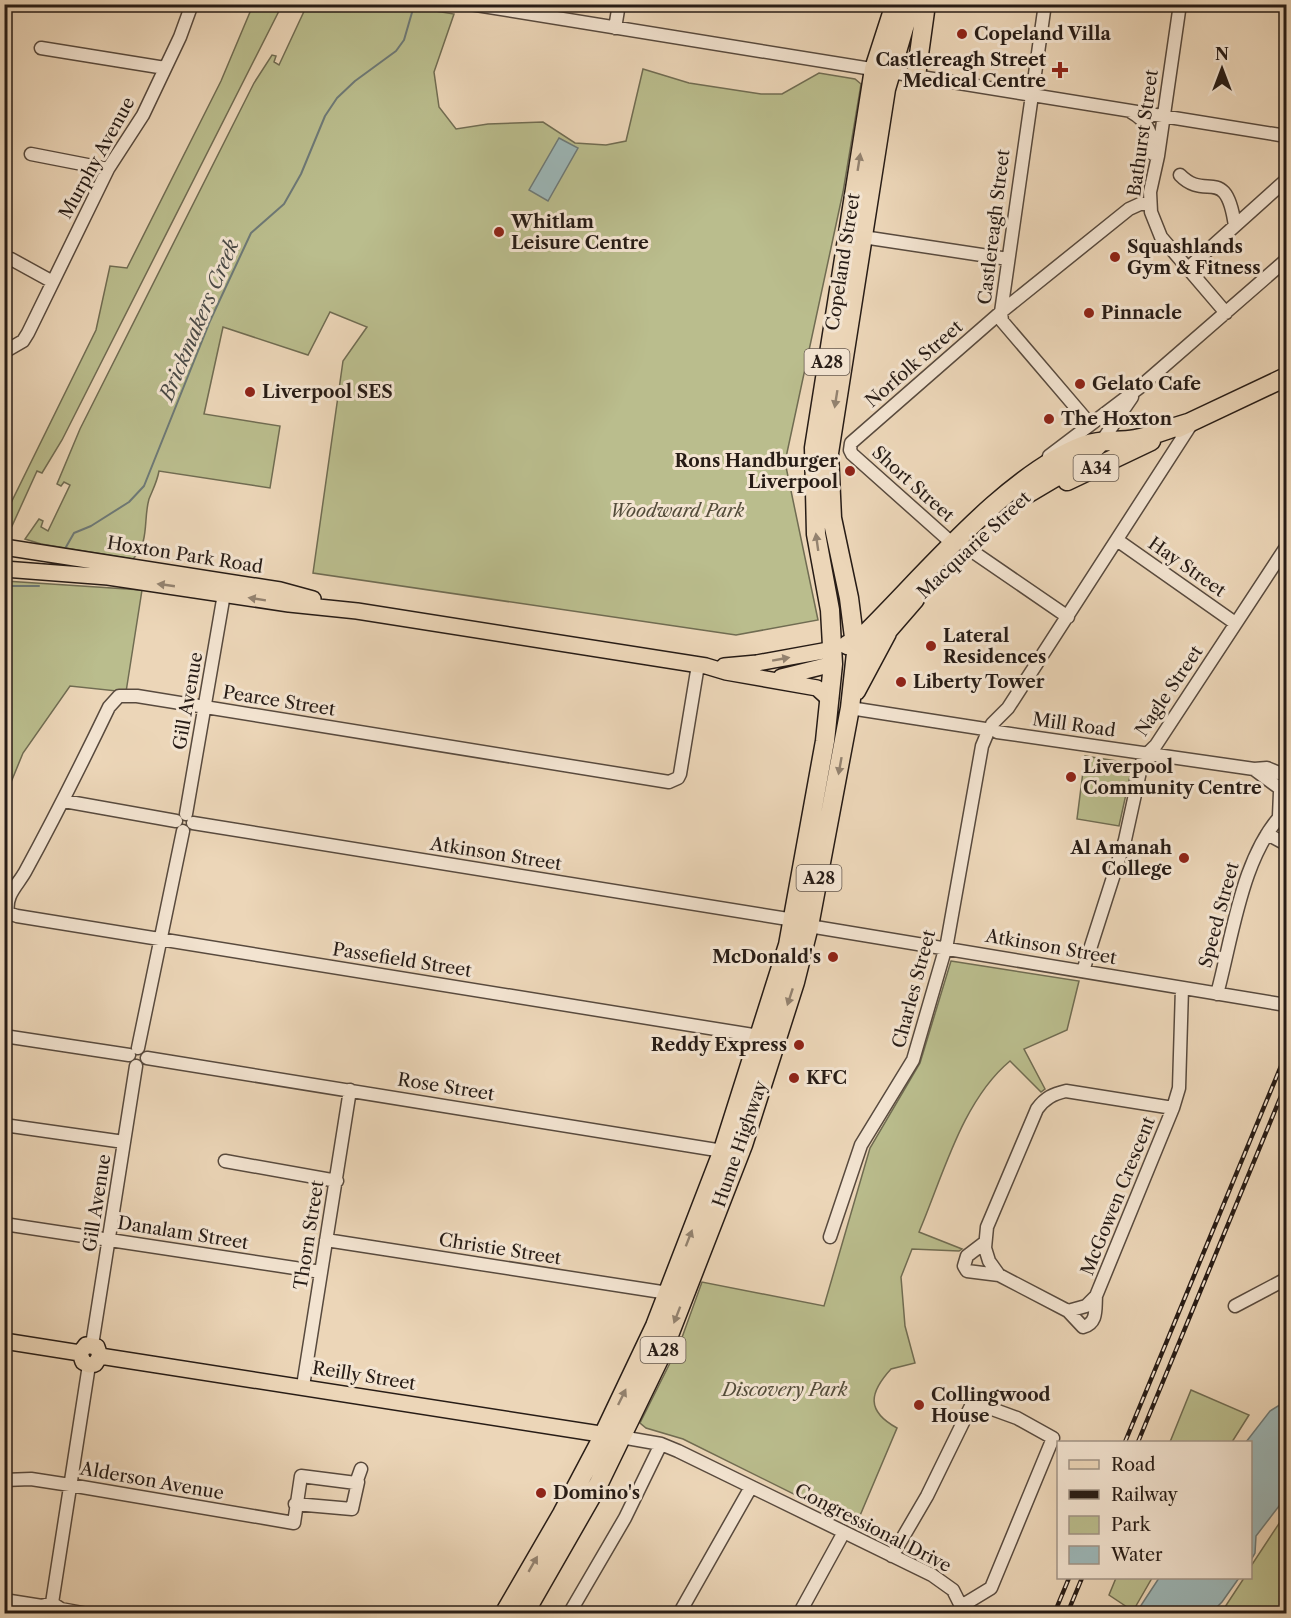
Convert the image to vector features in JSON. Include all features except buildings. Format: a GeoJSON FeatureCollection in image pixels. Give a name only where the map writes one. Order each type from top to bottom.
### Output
{"type":"FeatureCollection","features":[{"type":"Feature","properties":{"kind":"highway","name":"Copeland Street"},"geometry":{"type":"LineString","coordinates":[[834,656],[830,610],[816,534],[814,448],[895,4]]}},
{"type":"Feature","properties":{"kind":"highway","name":"Copeland Street"},"geometry":{"type":"LineString","coordinates":[[856,647],[849,598],[832,518],[829,453],[863,237],[882,70],[911,4]]}},
{"type":"Feature","properties":{"kind":"highway"},"geometry":{"type":"LineString","coordinates":[[915,76],[926,4]]}},
{"type":"Feature","properties":{"kind":"highway","name":"A34"},"geometry":{"type":"LineString","coordinates":[[1004,513],[1025,500],[1287,377]]}},
{"type":"Feature","properties":{"kind":"highway","name":"A34"},"geometry":{"type":"LineString","coordinates":[[1019,484],[1075,450],[1101,441],[1138,438],[1191,421]]}},
{"type":"Feature","properties":{"kind":"highway","name":"Macquarie Street"},"geometry":{"type":"LineString","coordinates":[[856,647],[889,610],[960,546],[1032,490],[1081,462],[1101,441]]}},
{"type":"Feature","properties":{"kind":"highway","name":"Macquarie Street"},"geometry":{"type":"LineString","coordinates":[[856,647],[889,629],[960,546],[1019,484]]}},
{"type":"Feature","properties":{"kind":"highway"},"geometry":{"type":"LineString","coordinates":[[849,598],[854,608],[865,617],[876,617],[889,610]]}},
{"type":"Feature","properties":{"kind":"highway"},"geometry":{"type":"LineString","coordinates":[[851,704],[889,629]]}},
{"type":"Feature","properties":{"kind":"highway","name":"A34"},"geometry":{"type":"LineString","coordinates":[[834,656],[856,647]]}},
{"type":"Feature","properties":{"kind":"highway","name":"Hume Highway"},"geometry":{"type":"LineString","coordinates":[[524,1614],[573,1530],[668,1293],[731,1153],[759,1036],[801,923],[851,704],[856,647]]}},
{"type":"Feature","properties":{"kind":"highway","name":"Hume Highway"},"geometry":{"type":"LineString","coordinates":[[504,1614],[562,1514],[662,1353],[731,1153],[795,982],[830,710],[834,656]]}},
{"type":"Feature","properties":{"kind":"main road","name":"Hoxton Park Road"},"geometry":{"type":"LineString","coordinates":[[4,548],[225,586],[289,604],[357,611],[702,665],[751,677],[819,688],[828,698],[830,710]]}},
{"type":"Feature","properties":{"kind":"main road","name":"Hoxton Park Road"},"geometry":{"type":"LineString","coordinates":[[4,569],[225,586]]}},
{"type":"Feature","properties":{"kind":"main road","name":"Hoxton Park Road"},"geometry":{"type":"LineString","coordinates":[[702,665],[758,663],[834,656]]}},
{"type":"Feature","properties":{"kind":"main road","name":"Hoxton Park Road"},"geometry":{"type":"LineString","coordinates":[[751,677],[783,677],[834,656]]}},
{"type":"Feature","properties":{"kind":"main road","name":"Reilly Street"},"geometry":{"type":"LineString","coordinates":[[4,1341],[612,1436]]}},
{"type":"Feature","properties":{"kind":"street","name":"Murphy Avenue"},"geometry":{"type":"LineString","coordinates":[[4,352],[23,341],[108,169],[143,115],[192,4]]}},
{"type":"Feature","properties":{"kind":"street"},"geometry":{"type":"LineString","coordinates":[[470,4],[1287,135]]}},
{"type":"Feature","properties":{"kind":"street"},"geometry":{"type":"LineString","coordinates":[[615,28],[618,4]]}},
{"type":"Feature","properties":{"kind":"street","name":"Castlereagh Street"},"geometry":{"type":"LineString","coordinates":[[1045,4],[1030,94],[1000,312],[1002,321],[1089,424]]}},
{"type":"Feature","properties":{"kind":"street","name":"Bathurst Street"},"geometry":{"type":"LineString","coordinates":[[1180,4],[1150,204],[1153,221],[1161,237],[1226,313]]}},
{"type":"Feature","properties":{"kind":"street"},"geometry":{"type":"LineString","coordinates":[[41,48],[165,68]]}},
{"type":"Feature","properties":{"kind":"street"},"geometry":{"type":"LineString","coordinates":[[1125,109],[1144,121],[1149,128],[1154,170]]}},
{"type":"Feature","properties":{"kind":"street"},"geometry":{"type":"LineString","coordinates":[[31,154],[108,169]]}},
{"type":"Feature","properties":{"kind":"street"},"geometry":{"type":"LineString","coordinates":[[1180,175],[1192,183],[1215,186],[1222,190],[1231,201],[1235,226]]}},
{"type":"Feature","properties":{"kind":"street"},"geometry":{"type":"LineString","coordinates":[[1187,269],[1287,180]]}},
{"type":"Feature","properties":{"kind":"street","name":"Norfolk Street"},"geometry":{"type":"LineString","coordinates":[[849,450],[851,443],[1000,312],[1129,209],[1140,204],[1150,204]]}},
{"type":"Feature","properties":{"kind":"street"},"geometry":{"type":"LineString","coordinates":[[863,237],[1008,259]]}},
{"type":"Feature","properties":{"kind":"street"},"geometry":{"type":"LineString","coordinates":[[11,259],[51,281]]}},
{"type":"Feature","properties":{"kind":"street","name":"Macquarie Street"},"geometry":{"type":"LineString","coordinates":[[1019,484],[1039,464],[1140,387],[1287,260]]}},
{"type":"Feature","properties":{"kind":"street","name":"Macquarie Street"},"geometry":{"type":"LineString","coordinates":[[1101,441],[1140,387]]}},
{"type":"Feature","properties":{"kind":"street","name":"Charles Street"},"geometry":{"type":"LineString","coordinates":[[830,1237],[861,1145],[913,1060],[946,948],[982,746],[990,730],[1008,708],[1068,617],[1191,421]]}},
{"type":"Feature","properties":{"kind":"street","name":"Short Street"},"geometry":{"type":"LineString","coordinates":[[849,450],[960,546],[1068,617]]}},
{"type":"Feature","properties":{"kind":"street","name":"Hay Street"},"geometry":{"type":"LineString","coordinates":[[1117,540],[1236,623]]}},
{"type":"Feature","properties":{"kind":"street","name":"Nagle Street"},"geometry":{"type":"LineString","coordinates":[[1083,971],[1125,840],[1143,758],[1149,753],[1287,547]]}},
{"type":"Feature","properties":{"kind":"street","name":"Gill Avenue"},"geometry":{"type":"LineString","coordinates":[[134,1051],[185,822],[225,586]]}},
{"type":"Feature","properties":{"kind":"street","name":"Pearce Street"},"geometry":{"type":"LineString","coordinates":[[40,920],[8,913],[9,895],[21,880],[64,801],[109,707],[119,696],[131,695],[663,782],[673,781],[680,774],[702,665]]}},
{"type":"Feature","properties":{"kind":"street","name":"Mill Road"},"geometry":{"type":"LineString","coordinates":[[851,704],[990,730],[1254,769],[1267,768],[1287,776]]}},
{"type":"Feature","properties":{"kind":"street","name":"Mill Road"},"geometry":{"type":"LineString","coordinates":[[1254,769],[1282,792]]}},
{"type":"Feature","properties":{"kind":"street"},"geometry":{"type":"LineString","coordinates":[[1282,792],[1281,779],[1287,776]]}},
{"type":"Feature","properties":{"kind":"street","name":"Speed Street"},"geometry":{"type":"LineString","coordinates":[[1217,994],[1254,856],[1283,813],[1282,792]]}},
{"type":"Feature","properties":{"kind":"street","name":"Atkinson Street"},"geometry":{"type":"LineString","coordinates":[[64,801],[1287,1005]]}},
{"type":"Feature","properties":{"kind":"street"},"geometry":{"type":"LineString","coordinates":[[1267,834],[1287,844]]}},
{"type":"Feature","properties":{"kind":"street","name":"Passefield Street"},"geometry":{"type":"LineString","coordinates":[[40,920],[759,1036]]}},
{"type":"Feature","properties":{"kind":"street","name":"McGowen Crescent"},"geometry":{"type":"LineString","coordinates":[[1173,1108],[1077,1092],[1066,1091],[1049,1096],[1037,1109],[987,1227],[984,1243],[967,1256],[964,1266],[967,1271],[999,1275],[1068,1311],[1083,1327],[1090,1325],[1095,1319],[1096,1296],[1173,1108],[1179,1088],[1182,988]]}},
{"type":"Feature","properties":{"kind":"street"},"geometry":{"type":"LineString","coordinates":[[4,1036],[134,1051],[131,1063],[141,1062]]}},
{"type":"Feature","properties":{"kind":"street","name":"Gill Avenue"},"geometry":{"type":"LineString","coordinates":[[52,1603],[124,1142],[141,1062]]}},
{"type":"Feature","properties":{"kind":"street","name":"Rose Street"},"geometry":{"type":"LineString","coordinates":[[141,1062],[350,1090],[731,1153]]}},
{"type":"Feature","properties":{"kind":"street","name":"Thorn Street"},"geometry":{"type":"LineString","coordinates":[[303,1386],[350,1090]]}},
{"type":"Feature","properties":{"kind":"street"},"geometry":{"type":"LineString","coordinates":[[4,1125],[124,1142]]}},
{"type":"Feature","properties":{"kind":"street"},"geometry":{"type":"LineString","coordinates":[[225,1161],[337,1180]]}},
{"type":"Feature","properties":{"kind":"street","name":"Danalam Street"},"geometry":{"type":"LineString","coordinates":[[4,1224],[321,1272]]}},
{"type":"Feature","properties":{"kind":"street","name":"Christie Street"},"geometry":{"type":"LineString","coordinates":[[326,1240],[668,1293]]}},
{"type":"Feature","properties":{"kind":"street"},"geometry":{"type":"LineString","coordinates":[[984,1243],[989,1261],[999,1275]]}},
{"type":"Feature","properties":{"kind":"street"},"geometry":{"type":"LineString","coordinates":[[1235,1306],[1287,1279]]}},
{"type":"Feature","properties":{"kind":"street","name":"McGowen Crescent"},"geometry":{"type":"LineString","coordinates":[[1068,1311],[1086,1306],[1096,1296]]}},
{"type":"Feature","properties":{"kind":"street"},"geometry":{"type":"LineString","coordinates":[[892,1556],[927,1496],[973,1402],[1017,1418],[1053,1438],[991,1588],[964,1609]]}},
{"type":"Feature","properties":{"kind":"street","name":"Congressional Drive"},"geometry":{"type":"LineString","coordinates":[[612,1436],[662,1444],[844,1532],[944,1582],[964,1609]]}},
{"type":"Feature","properties":{"kind":"street"},"geometry":{"type":"LineString","coordinates":[[569,1614],[625,1518],[662,1444]]}},
{"type":"Feature","properties":{"kind":"street"},"geometry":{"type":"LineString","coordinates":[[358,1482],[301,1476],[295,1504],[352,1509],[361,1469]]}},
{"type":"Feature","properties":{"kind":"street","name":"Alderson Avenue"},"geometry":{"type":"LineString","coordinates":[[4,1480],[31,1479],[294,1524],[295,1504]]}},
{"type":"Feature","properties":{"kind":"street"},"geometry":{"type":"LineString","coordinates":[[679,1614],[751,1487]]}},
{"type":"Feature","properties":{"kind":"street"},"geometry":{"type":"LineString","coordinates":[[800,1614],[844,1532]]}},
{"type":"Feature","properties":{"kind":"street"},"geometry":{"type":"LineString","coordinates":[[4,1600],[42,1606],[52,1603],[61,1609],[88,1614]]}},
{"type":"Feature","properties":{"kind":"green space"},"geometry":{"type":"Polygon","coordinates":[[[253,5],[282,5],[62,440],[42,473],[37,471],[12,526],[5,533],[5,515],[96,330],[110,266],[127,268],[221,81],[253,5]]]}},
{"type":"Feature","properties":{"kind":"green space","name":"Woodward Park"},"geometry":{"type":"Polygon","coordinates":[[[307,5],[398,5],[454,14],[434,72],[439,107],[456,129],[488,124],[543,122],[575,143],[606,145],[626,141],[643,69],[689,83],[761,94],[782,94],[819,73],[855,79],[861,84],[843,192],[785,462],[818,620],[736,635],[313,573],[343,361],[367,327],[330,312],[308,355],[223,327],[204,414],[280,426],[270,488],[159,471],[147,507],[142,545],[133,559],[41,544],[25,539],[39,519],[43,521],[41,527],[48,531],[70,485],[64,482],[61,486],[57,484],[80,429],[254,83],[272,55],[276,56],[274,62],[279,65],[307,5]]]}},
{"type":"Feature","properties":{"kind":"green space"},"geometry":{"type":"Polygon","coordinates":[[[5,581],[142,590],[126,692],[70,686],[23,753],[5,797],[5,581]]]}},
{"type":"Feature","properties":{"kind":"green space"},"geometry":{"type":"Polygon","coordinates":[[[1085,756],[1129,763],[1132,767],[1119,826],[1077,819],[1085,756]]]}},
{"type":"Feature","properties":{"kind":"green space","name":"Discovery Park"},"geometry":{"type":"Polygon","coordinates":[[[951,961],[1079,981],[1067,1030],[1024,1049],[1045,1089],[1041,1092],[1010,1061],[979,1097],[966,1118],[946,1164],[919,1232],[962,1249],[959,1251],[912,1249],[901,1277],[905,1326],[915,1363],[891,1369],[875,1394],[874,1401],[880,1415],[897,1428],[856,1525],[683,1439],[646,1428],[640,1423],[680,1343],[702,1282],[824,1306],[870,1148],[920,1063],[951,961]]]}},
{"type":"Feature","properties":{"kind":"green space"},"geometry":{"type":"Polygon","coordinates":[[[1191,1390],[1249,1415],[1233,1441],[1170,1441],[1191,1390]]]}},
{"type":"Feature","properties":{"kind":"green space"},"geometry":{"type":"Polygon","coordinates":[[[1286,1513],[1286,1613],[1221,1613],[1243,1579],[1252,1579],[1252,1564],[1286,1513]]]}},
{"type":"Feature","properties":{"kind":"green space"},"geometry":{"type":"Polygon","coordinates":[[[1116,1579],[1151,1579],[1133,1611],[1109,1595],[1116,1579]]]}},
{"type":"Feature","properties":{"kind":"water"},"geometry":{"type":"Polygon","coordinates":[[[559,138],[578,148],[548,201],[529,190],[559,138]]]}},
{"type":"Feature","properties":{"kind":"water"},"geometry":{"type":"Polygon","coordinates":[[[1286,1401],[1286,1497],[1256,1536],[1255,1553],[1252,1558],[1252,1441],[1247,1441],[1270,1411],[1286,1401]]]}},
{"type":"Feature","properties":{"kind":"water"},"geometry":{"type":"Polygon","coordinates":[[[1158,1579],[1238,1579],[1211,1613],[1136,1613],[1158,1579]]]}},
{"type":"Feature","properties":{"kind":"waterway","name":"Brickmakers Creek"},"geometry":{"type":"LineString","coordinates":[[66,547],[74,533],[91,526],[129,502],[144,486],[210,321],[251,233],[284,204],[301,174],[325,116],[337,98],[355,81],[396,51],[404,40],[413,9]]}},
{"type":"Feature","properties":{"kind":"waterway","name":"Brickmakers Creek"},"geometry":{"type":"LineString","coordinates":[[4,586],[39,586]]}},
{"type":"Feature","properties":{"kind":"railway"},"geometry":{"type":"LineString","coordinates":[[1125,1441],[1286,1054]]}},
{"type":"Feature","properties":{"kind":"railway"},"geometry":{"type":"LineString","coordinates":[[1138,1441],[1286,1084]]}},
{"type":"Feature","properties":{"kind":"railway"},"geometry":{"type":"LineString","coordinates":[[1054,1614],[1069,1579]]}},
{"type":"Feature","properties":{"kind":"railway"},"geometry":{"type":"LineString","coordinates":[[1067,1614],[1082,1579]]}},
{"type":"Feature","properties":{"kind":"place","name":"Copeland Villa"},"geometry":{"type":"Point","coordinates":[962,34]}},
{"type":"Feature","properties":{"kind":"place","name":"Castlereagh Street Medical Centre"},"geometry":{"type":"Point","coordinates":[1060,70]}},
{"type":"Feature","properties":{"kind":"place","name":"Whitlam Leisure Centre"},"geometry":{"type":"Point","coordinates":[499,232]}},
{"type":"Feature","properties":{"kind":"place","name":"Squashlands Gym & Fitness"},"geometry":{"type":"Point","coordinates":[1115,257]}},
{"type":"Feature","properties":{"kind":"place","name":"Pinnacle"},"geometry":{"type":"Point","coordinates":[1089,313]}},
{"type":"Feature","properties":{"kind":"place","name":"Gelato Cafe"},"geometry":{"type":"Point","coordinates":[1080,384]}},
{"type":"Feature","properties":{"kind":"place","name":"Liverpool SES"},"geometry":{"type":"Point","coordinates":[250,392]}},
{"type":"Feature","properties":{"kind":"place","name":"The Hoxton"},"geometry":{"type":"Point","coordinates":[1049,419]}},
{"type":"Feature","properties":{"kind":"place","name":"Rons Handburger Liverpool"},"geometry":{"type":"Point","coordinates":[850,471]}},
{"type":"Feature","properties":{"kind":"place","name":"Lateral Residences"},"geometry":{"type":"Point","coordinates":[931,646]}},
{"type":"Feature","properties":{"kind":"place","name":"Liberty Tower"},"geometry":{"type":"Point","coordinates":[901,682]}},
{"type":"Feature","properties":{"kind":"place","name":"Liverpool Community Centre"},"geometry":{"type":"Point","coordinates":[1071,777]}},
{"type":"Feature","properties":{"kind":"place","name":"Al Amanah College"},"geometry":{"type":"Point","coordinates":[1184,858]}},
{"type":"Feature","properties":{"kind":"place","name":"McDonald's"},"geometry":{"type":"Point","coordinates":[833,957]}},
{"type":"Feature","properties":{"kind":"place","name":"Reddy Express"},"geometry":{"type":"Point","coordinates":[799,1045]}},
{"type":"Feature","properties":{"kind":"place","name":"KFC"},"geometry":{"type":"Point","coordinates":[794,1078]}},
{"type":"Feature","properties":{"kind":"place","name":"Collingwood House"},"geometry":{"type":"Point","coordinates":[919,1405]}},
{"type":"Feature","properties":{"kind":"place","name":"Domino's"},"geometry":{"type":"Point","coordinates":[541,1493]}}]}
